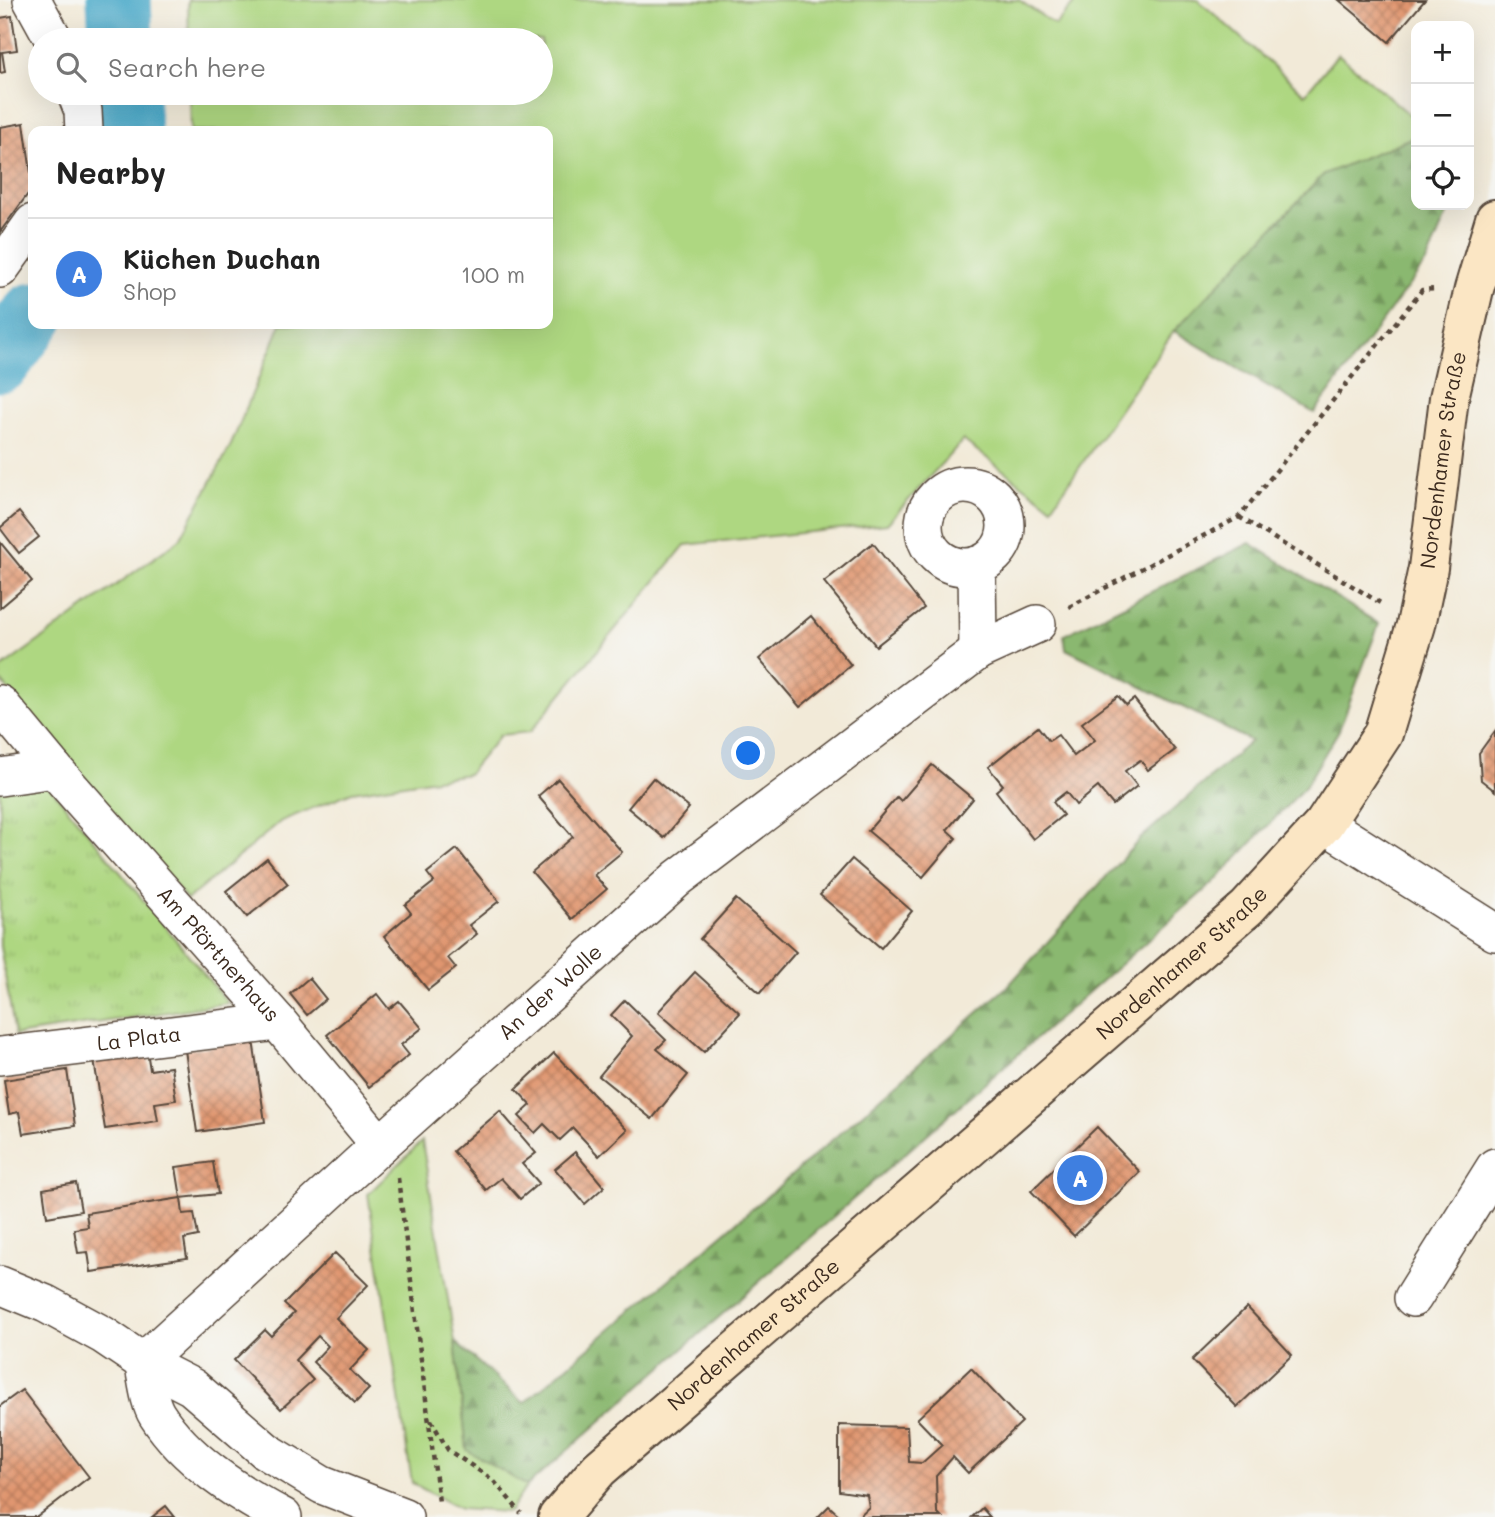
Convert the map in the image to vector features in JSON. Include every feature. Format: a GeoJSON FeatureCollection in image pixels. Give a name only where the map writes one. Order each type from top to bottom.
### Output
{"type":"FeatureCollection","features":[{"type":"Feature","properties":{"kind":"street"},"geometry":{"type":"LineString","coordinates":[[32,0],[47,28]]}},
{"type":"Feature","properties":{"kind":"street"},"geometry":{"type":"LineString","coordinates":[[81,105],[84,126]]}},
{"type":"Feature","properties":{"kind":"street","name":"Nordenhamer Straße"},"geometry":{"type":"LineString","coordinates":[[558,1517],[599,1469],[1247,908],[1325,824],[1383,734],[1416,625],[1428,568],[1449,398],[1474,289],[1495,219]]}},
{"type":"Feature","properties":{"kind":"street"},"geometry":{"type":"LineString","coordinates":[[0,269],[28,230]]}},
{"type":"Feature","properties":{"kind":"street"},"geometry":{"type":"LineString","coordinates":[[977,565],[978,651]]}},
{"type":"Feature","properties":{"kind":"street","name":"An der Wolle"},"geometry":{"type":"LineString","coordinates":[[143,1362],[678,878],[978,651],[1037,624]]}},
{"type":"Feature","properties":{"kind":"street","name":"Am Pförtnerhaus"},"geometry":{"type":"LineString","coordinates":[[0,704],[54,769],[278,1022],[380,1145]]}},
{"type":"Feature","properties":{"kind":"street"},"geometry":{"type":"LineString","coordinates":[[0,777],[54,769]]}},
{"type":"Feature","properties":{"kind":"street"},"geometry":{"type":"LineString","coordinates":[[1325,824],[1495,932]]}},
{"type":"Feature","properties":{"kind":"street","name":"La Plata"},"geometry":{"type":"LineString","coordinates":[[0,1056],[278,1022]]}},
{"type":"Feature","properties":{"kind":"street"},"geometry":{"type":"LineString","coordinates":[[1413,1298],[1495,1167]]}},
{"type":"Feature","properties":{"kind":"street"},"geometry":{"type":"LineString","coordinates":[[0,1284],[46,1304],[103,1335],[143,1362],[192,1387],[266,1451],[322,1485],[404,1517]]}},
{"type":"Feature","properties":{"kind":"street"},"geometry":{"type":"LineString","coordinates":[[143,1362],[156,1413],[186,1449],[238,1493],[283,1517]]}},
{"type":"Feature","properties":{"kind":"path"},"geometry":{"type":"LineString","coordinates":[[1037,624],[1239,517],[1422,290],[1474,289]]}},
{"type":"Feature","properties":{"kind":"path"},"geometry":{"type":"LineString","coordinates":[[1239,517],[1416,625]]}},
{"type":"Feature","properties":{"kind":"path"},"geometry":{"type":"LineString","coordinates":[[380,1145],[398,1178],[439,1506]]}},
{"type":"Feature","properties":{"kind":"path"},"geometry":{"type":"LineString","coordinates":[[429,1416],[448,1450],[493,1480],[524,1517]]}},
{"type":"Feature","properties":{"kind":"green space"},"geometry":{"type":"Polygon","coordinates":[[[188,0],[1019,0],[1055,25],[1077,0],[1198,0],[1305,94],[1338,54],[1411,116],[1411,138],[1324,174],[1174,331],[1052,507],[963,440],[887,524],[685,545],[530,732],[500,735],[468,774],[352,792],[281,821],[187,900],[0,680],[0,669],[180,539],[231,445],[279,329],[553,329],[553,126],[191,126],[190,105],[553,105],[553,28],[189,28],[188,0]]]}},
{"type":"Feature","properties":{"kind":"green space"},"geometry":{"type":"Polygon","coordinates":[[[1411,138],[1411,210],[1449,210],[1427,261],[1314,413],[1174,331],[1324,174],[1411,138]]]}},
{"type":"Feature","properties":{"kind":"green space"},"geometry":{"type":"Polygon","coordinates":[[[1250,543],[1379,624],[1339,730],[1305,787],[1214,882],[527,1486],[467,1450],[455,1342],[524,1403],[799,1169],[1009,985],[1140,839],[1251,741],[1066,649],[1064,635],[1250,543]]]}},
{"type":"Feature","properties":{"kind":"green space"},"geometry":{"type":"Polygon","coordinates":[[[46,782],[228,1003],[15,1035],[0,946],[0,789],[46,782]]]}},
{"type":"Feature","properties":{"kind":"green space"},"geometry":{"type":"Polygon","coordinates":[[[422,1141],[455,1342],[467,1449],[527,1486],[509,1512],[460,1509],[412,1483],[368,1194],[422,1141]]]}},
{"type":"Feature","properties":{"kind":"building"},"geometry":{"type":"Polygon","coordinates":[[[1339,0],[1425,0],[1389,42],[1339,0]]]}},
{"type":"Feature","properties":{"kind":"building"},"geometry":{"type":"Polygon","coordinates":[[[12,16],[17,50],[2,52],[5,72],[0,73],[0,18],[12,16]]]}},
{"type":"Feature","properties":{"kind":"building"},"geometry":{"type":"Polygon","coordinates":[[[24,123],[28,151],[28,194],[0,232],[0,127],[24,123]]]}},
{"type":"Feature","properties":{"kind":"building"},"geometry":{"type":"Polygon","coordinates":[[[19,512],[39,537],[19,553],[0,528],[19,512]]]}},
{"type":"Feature","properties":{"kind":"building"},"geometry":{"type":"Polygon","coordinates":[[[0,542],[32,581],[0,608],[0,542]]]}},
{"type":"Feature","properties":{"kind":"building"},"geometry":{"type":"Polygon","coordinates":[[[873,543],[924,608],[876,646],[824,582],[873,543]]]}},
{"type":"Feature","properties":{"kind":"building"},"geometry":{"type":"Polygon","coordinates":[[[811,616],[851,665],[800,707],[759,659],[811,616]]]}},
{"type":"Feature","properties":{"kind":"building"},"geometry":{"type":"Polygon","coordinates":[[[1118,696],[1126,705],[1134,699],[1175,750],[1148,770],[1140,760],[1125,771],[1137,786],[1113,805],[1098,787],[1076,805],[1066,792],[1053,802],[1063,815],[1033,839],[996,791],[1003,785],[988,767],[1038,727],[1049,741],[1058,735],[1074,756],[1095,740],[1082,723],[1118,696]]]}},
{"type":"Feature","properties":{"kind":"building"},"geometry":{"type":"Polygon","coordinates":[[[1495,731],[1495,791],[1481,780],[1479,753],[1495,731]]]}},
{"type":"Feature","properties":{"kind":"building"},"geometry":{"type":"Polygon","coordinates":[[[932,765],[973,799],[947,830],[956,838],[923,877],[868,831],[897,797],[901,801],[932,765]]]}},
{"type":"Feature","properties":{"kind":"building"},"geometry":{"type":"Polygon","coordinates":[[[653,778],[689,808],[664,838],[628,808],[653,778]]]}},
{"type":"Feature","properties":{"kind":"building"},"geometry":{"type":"Polygon","coordinates":[[[558,779],[622,852],[594,875],[607,889],[572,919],[532,872],[573,837],[538,796],[558,779]]]}},
{"type":"Feature","properties":{"kind":"building"},"geometry":{"type":"Polygon","coordinates":[[[457,849],[499,901],[469,925],[477,934],[448,958],[456,968],[428,990],[384,936],[411,913],[405,905],[434,882],[427,873],[457,849]]]}},
{"type":"Feature","properties":{"kind":"building"},"geometry":{"type":"Polygon","coordinates":[[[267,858],[288,884],[247,917],[226,891],[267,858]]]}},
{"type":"Feature","properties":{"kind":"building"},"geometry":{"type":"Polygon","coordinates":[[[852,859],[912,911],[881,948],[820,895],[852,859]]]}},
{"type":"Feature","properties":{"kind":"building"},"geometry":{"type":"Polygon","coordinates":[[[736,899],[796,952],[760,993],[700,939],[736,899]]]}},
{"type":"Feature","properties":{"kind":"building"},"geometry":{"type":"Polygon","coordinates":[[[695,972],[740,1013],[704,1052],[658,1012],[695,972]]]}},
{"type":"Feature","properties":{"kind":"building"},"geometry":{"type":"Polygon","coordinates":[[[309,978],[326,999],[307,1015],[290,994],[309,978]]]}},
{"type":"Feature","properties":{"kind":"building"},"geometry":{"type":"Polygon","coordinates":[[[377,994],[389,1009],[399,1001],[422,1028],[401,1045],[409,1055],[369,1087],[327,1035],[377,994]]]}},
{"type":"Feature","properties":{"kind":"building"},"geometry":{"type":"Polygon","coordinates":[[[625,1000],[666,1040],[657,1049],[688,1075],[652,1119],[599,1076],[632,1036],[611,1015],[625,1000]]]}},
{"type":"Feature","properties":{"kind":"building"},"geometry":{"type":"Polygon","coordinates":[[[253,1040],[265,1122],[197,1132],[185,1050],[253,1040]]]}},
{"type":"Feature","properties":{"kind":"building"},"geometry":{"type":"Polygon","coordinates":[[[147,1051],[150,1070],[171,1067],[176,1100],[155,1103],[158,1121],[105,1129],[94,1060],[147,1051]]]}},
{"type":"Feature","properties":{"kind":"building"},"geometry":{"type":"Polygon","coordinates":[[[554,1053],[627,1130],[599,1156],[573,1128],[560,1140],[544,1124],[535,1133],[519,1116],[531,1105],[516,1089],[554,1053]]]}},
{"type":"Feature","properties":{"kind":"building"},"geometry":{"type":"Polygon","coordinates":[[[67,1070],[75,1126],[23,1134],[19,1112],[9,1114],[4,1080],[67,1070]]]}},
{"type":"Feature","properties":{"kind":"building"},"geometry":{"type":"Polygon","coordinates":[[[500,1111],[536,1153],[522,1164],[539,1183],[520,1199],[501,1178],[486,1190],[453,1151],[500,1111]]]}},
{"type":"Feature","properties":{"kind":"building"},"geometry":{"type":"Polygon","coordinates":[[[1097,1127],[1140,1172],[1074,1236],[1031,1191],[1097,1127]]]}},
{"type":"Feature","properties":{"kind":"building"},"geometry":{"type":"Polygon","coordinates":[[[575,1152],[604,1187],[585,1204],[555,1169],[575,1152]]]}},
{"type":"Feature","properties":{"kind":"building"},"geometry":{"type":"Polygon","coordinates":[[[213,1162],[218,1194],[181,1198],[176,1167],[213,1162]]]}},
{"type":"Feature","properties":{"kind":"building"},"geometry":{"type":"Polygon","coordinates":[[[76,1183],[81,1211],[47,1217],[43,1189],[76,1183]]]}},
{"type":"Feature","properties":{"kind":"building"},"geometry":{"type":"Polygon","coordinates":[[[181,1198],[183,1214],[194,1213],[198,1236],[184,1239],[187,1258],[91,1272],[88,1252],[78,1253],[74,1229],[88,1227],[86,1213],[181,1198]]]}},
{"type":"Feature","properties":{"kind":"building"},"geometry":{"type":"Polygon","coordinates":[[[335,1253],[368,1285],[336,1318],[369,1350],[350,1370],[369,1389],[355,1403],[313,1362],[328,1346],[318,1336],[295,1360],[313,1380],[281,1409],[234,1360],[265,1330],[271,1336],[294,1313],[284,1304],[335,1253]]]}},
{"type":"Feature","properties":{"kind":"building"},"geometry":{"type":"Polygon","coordinates":[[[1247,1307],[1292,1355],[1237,1407],[1192,1360],[1247,1307]]]}},
{"type":"Feature","properties":{"kind":"building"},"geometry":{"type":"Polygon","coordinates":[[[971,1368],[1022,1422],[968,1473],[953,1457],[936,1476],[937,1512],[942,1517],[858,1517],[869,1507],[867,1495],[839,1491],[839,1425],[907,1427],[909,1462],[922,1463],[942,1445],[917,1419],[971,1368]]]}},
{"type":"Feature","properties":{"kind":"building"},"geometry":{"type":"Polygon","coordinates":[[[22,1390],[89,1477],[37,1517],[0,1517],[0,1406],[22,1390]]]}},
{"type":"Feature","properties":{"kind":"building"},"geometry":{"type":"Polygon","coordinates":[[[166,1506],[175,1517],[152,1517],[166,1506]]]}},
{"type":"Feature","properties":{"kind":"building"},"geometry":{"type":"Polygon","coordinates":[[[829,1506],[841,1517],[818,1517],[829,1506]]]}},
{"type":"Feature","properties":{"kind":"building"},"geometry":{"type":"Polygon","coordinates":[[[982,1508],[990,1517],[972,1517],[982,1508]]]}},
{"type":"Feature","properties":{"kind":"waterway"},"geometry":{"type":"LineString","coordinates":[[119,0],[120,28]]}},
{"type":"Feature","properties":{"kind":"waterway"},"geometry":{"type":"LineString","coordinates":[[127,105],[129,126]]}},
{"type":"Feature","properties":{"kind":"waterway"},"geometry":{"type":"LineString","coordinates":[[0,360],[28,322]]}},
{"type":"Feature","properties":{"kind":"place","name":"Küchen Duchan"},"geometry":{"type":"Point","coordinates":[1080,1178]}}]}
